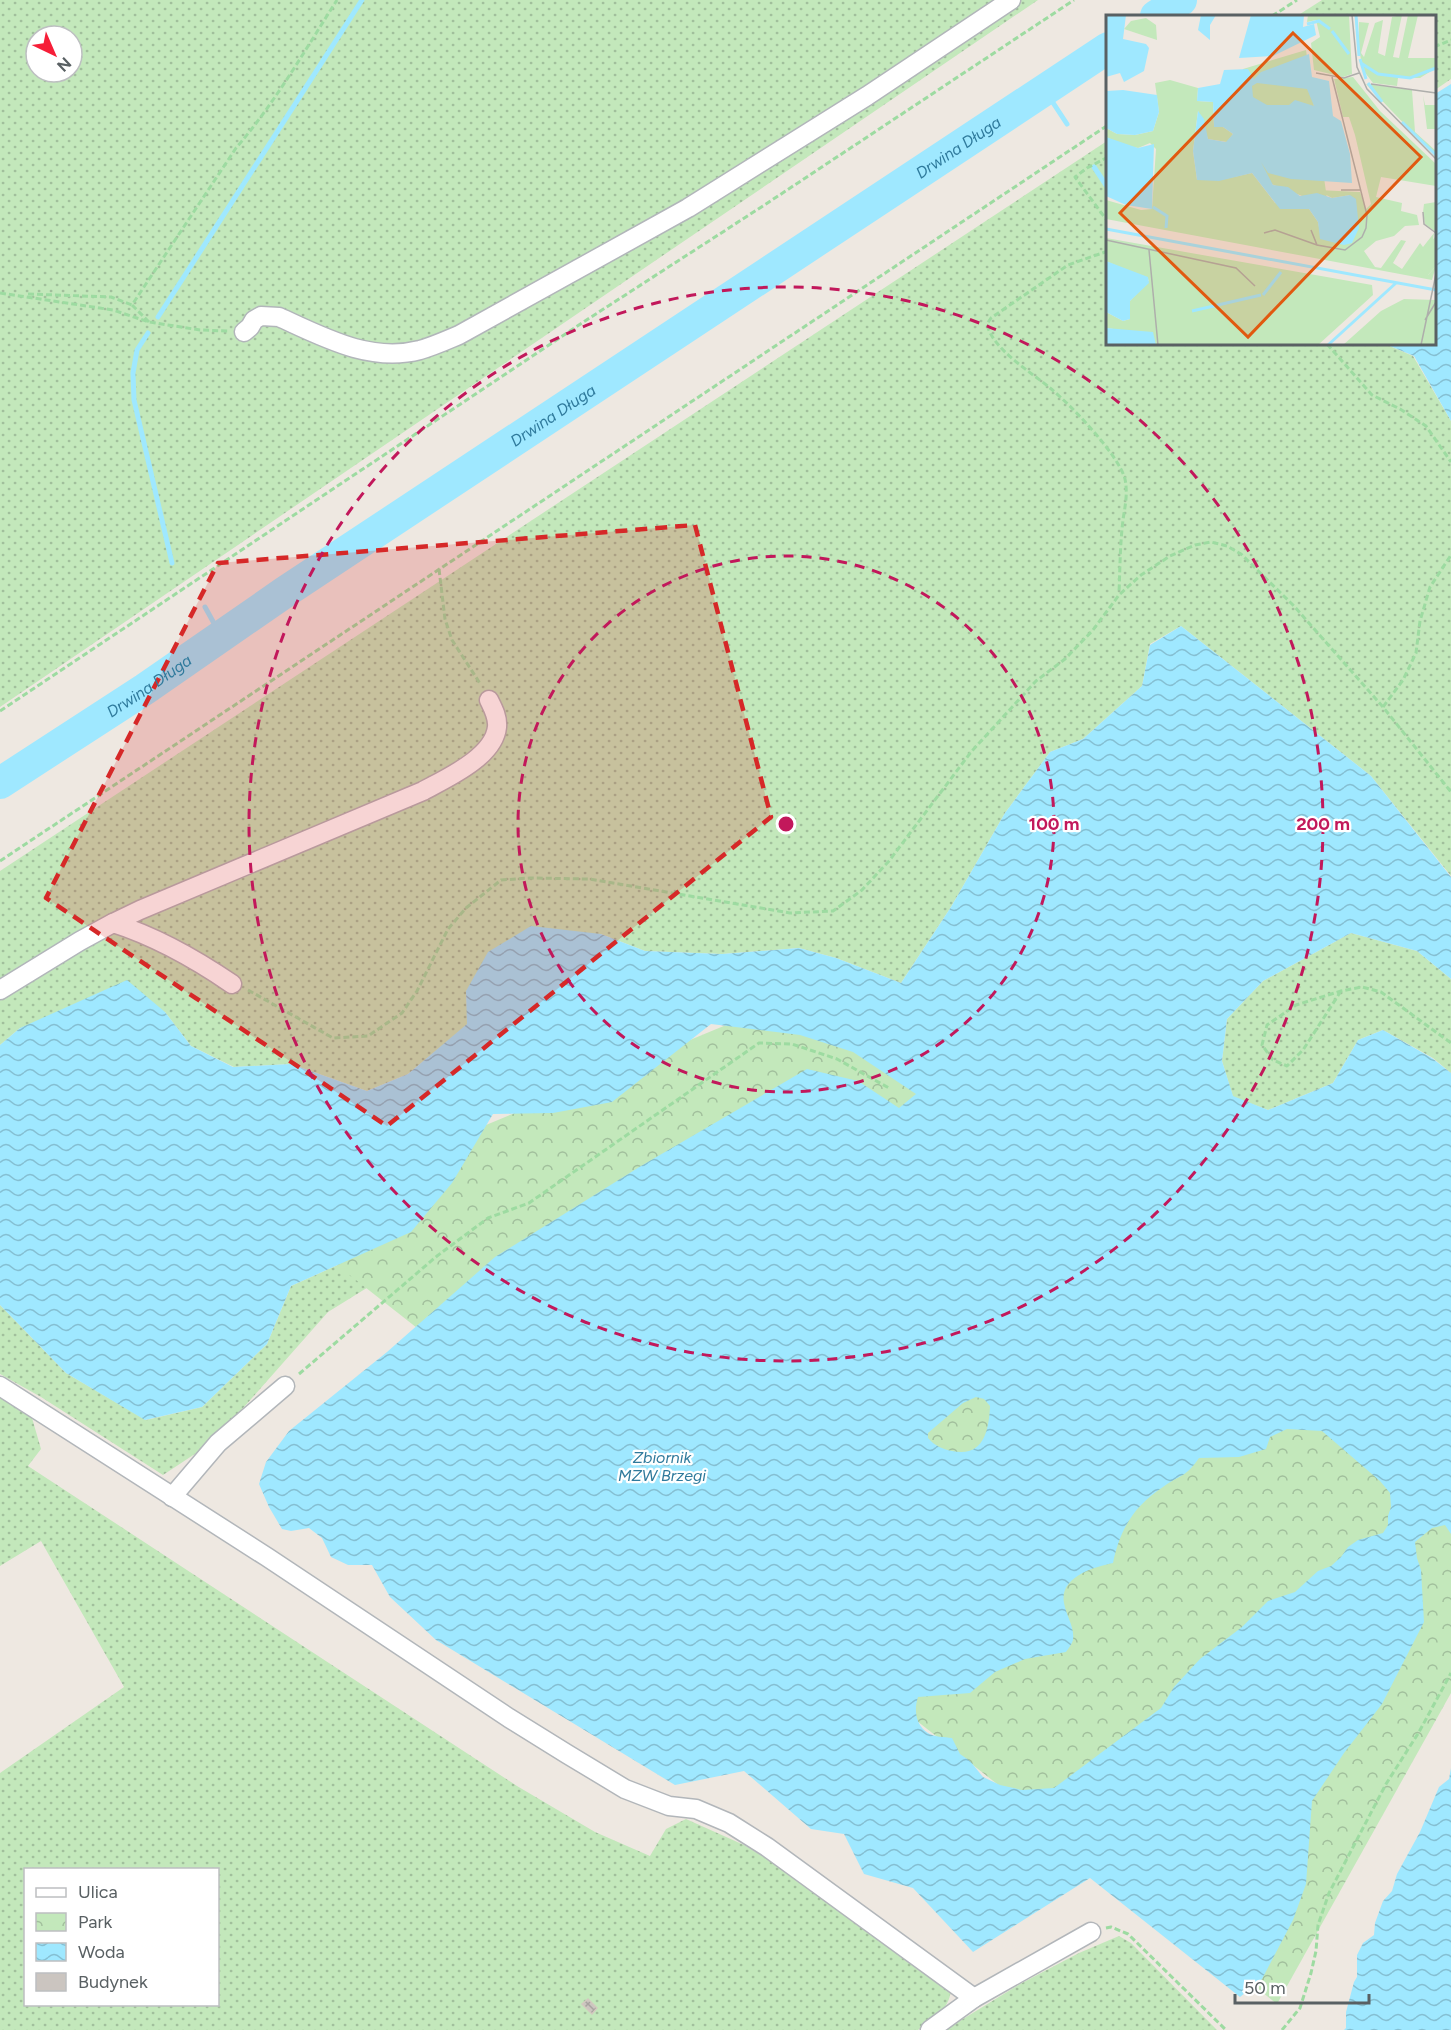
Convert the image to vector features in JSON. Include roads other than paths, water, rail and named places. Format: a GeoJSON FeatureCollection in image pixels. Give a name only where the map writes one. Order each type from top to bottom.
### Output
{"type":"FeatureCollection","features":[{"type":"Feature","properties":{"kind":"lane"},"geometry":{"type":"LineString","coordinates":[[244,332],[254,320],[269,316],[279,317],[351,348],[378,353],[419,350],[438,344],[470,329],[698,202],[867,96],[1011,0]]}},
{"type":"Feature","properties":{"kind":"lane"},"geometry":{"type":"LineString","coordinates":[[0,990],[80,940],[140,909],[423,791],[446,778],[478,758],[491,744],[497,729],[496,717],[489,700]]}},
{"type":"Feature","properties":{"kind":"lane"},"geometry":{"type":"LineString","coordinates":[[113,923],[135,930],[192,957],[232,984]]}},
{"type":"Feature","properties":{"kind":"lane"},"geometry":{"type":"LineString","coordinates":[[0,1386],[267,1557],[508,1718],[625,1789],[669,1806],[696,1809],[738,1829],[767,1847],[974,1998]]}},
{"type":"Feature","properties":{"kind":"lane"},"geometry":{"type":"LineString","coordinates":[[172,1497],[218,1443],[285,1386]]}},
{"type":"Feature","properties":{"kind":"lane"},"geometry":{"type":"LineString","coordinates":[[930,2030],[974,1998],[1091,1932]]}},
{"type":"Feature","properties":{"kind":"water"},"geometry":{"type":"Polygon","coordinates":[[[1451,84],[1451,421],[1414,356],[1387,345],[1436,345],[1436,93],[1451,84]]]}},
{"type":"Feature","properties":{"kind":"water","name":"Zbiornik MZW Brzegi"},"geometry":{"type":"Polygon","coordinates":[[[1181,626],[1371,776],[1451,877],[1451,979],[1417,951],[1351,933],[1263,981],[1227,1019],[1222,1061],[1233,1096],[1268,1110],[1333,1083],[1358,1040],[1383,1030],[1432,1058],[1451,1073],[1451,1534],[1445,1525],[1432,1528],[1415,1542],[1421,1570],[1424,1622],[1382,1704],[1344,1753],[1312,1801],[1306,1884],[1293,1920],[1262,1979],[1240,1997],[1090,1878],[973,1952],[913,1888],[864,1874],[844,1834],[811,1829],[744,1771],[675,1785],[436,1640],[390,1597],[372,1565],[348,1565],[331,1557],[322,1538],[309,1528],[291,1531],[282,1529],[259,1484],[266,1462],[289,1431],[387,1352],[495,1257],[641,1166],[807,1069],[858,1081],[899,1108],[916,1094],[853,1052],[800,1035],[711,1024],[612,1102],[553,1113],[493,1114],[452,1183],[411,1232],[291,1286],[267,1344],[202,1407],[145,1420],[66,1373],[0,1305],[0,1045],[20,1028],[127,980],[165,1012],[191,1046],[233,1067],[291,1064],[367,1091],[408,1074],[467,1024],[466,991],[488,952],[531,926],[601,934],[645,951],[722,954],[799,948],[836,958],[901,983],[951,907],[1005,813],[1050,752],[1083,739],[1142,686],[1150,645],[1181,626]],[[976,1397],[963,1403],[928,1433],[928,1438],[939,1447],[952,1451],[962,1452],[977,1446],[986,1433],[990,1406],[984,1399],[976,1397]],[[1287,1429],[1270,1437],[1266,1449],[1239,1457],[1199,1458],[1186,1473],[1153,1494],[1136,1510],[1124,1529],[1113,1563],[1080,1575],[1067,1586],[1064,1603],[1073,1635],[1066,1652],[1025,1659],[995,1672],[970,1693],[918,1697],[916,1712],[920,1726],[930,1734],[952,1738],[960,1754],[970,1761],[983,1777],[1000,1785],[1022,1790],[1054,1788],[1161,1708],[1174,1687],[1200,1659],[1242,1627],[1268,1601],[1295,1592],[1318,1571],[1331,1566],[1348,1547],[1358,1540],[1383,1533],[1388,1525],[1391,1507],[1390,1493],[1380,1481],[1322,1431],[1287,1429]]]}},
{"type":"Feature","properties":{"kind":"water"},"geometry":{"type":"Polygon","coordinates":[[[1451,1768],[1451,2030],[1344,2030],[1346,2012],[1357,1977],[1357,1955],[1363,1943],[1374,1935],[1375,1923],[1383,1901],[1392,1891],[1397,1874],[1420,1832],[1439,1787],[1449,1779],[1451,1768]]]}},
{"type":"Feature","properties":{"kind":"waterway"},"geometry":{"type":"LineString","coordinates":[[158,317],[362,0]]}},
{"type":"Feature","properties":{"kind":"waterway","name":"Drwina Długa"},"geometry":{"type":"LineString","coordinates":[[1158,15],[1181,0]]}},
{"type":"Feature","properties":{"kind":"waterway","name":"Drwina Długa"},"geometry":{"type":"LineString","coordinates":[[0,783],[145,689],[285,592],[1106,49]]}},
{"type":"Feature","properties":{"kind":"waterway"},"geometry":{"type":"LineString","coordinates":[[1044,89],[1067,124]]}},
{"type":"Feature","properties":{"kind":"waterway"},"geometry":{"type":"LineString","coordinates":[[1094,167],[1106,185]]}},
{"type":"Feature","properties":{"kind":"waterway"},"geometry":{"type":"LineString","coordinates":[[148,333],[137,350],[133,373],[134,400],[172,563]]}},
{"type":"Feature","properties":{"kind":"waterway"},"geometry":{"type":"LineString","coordinates":[[205,607],[221,636]]}}]}
